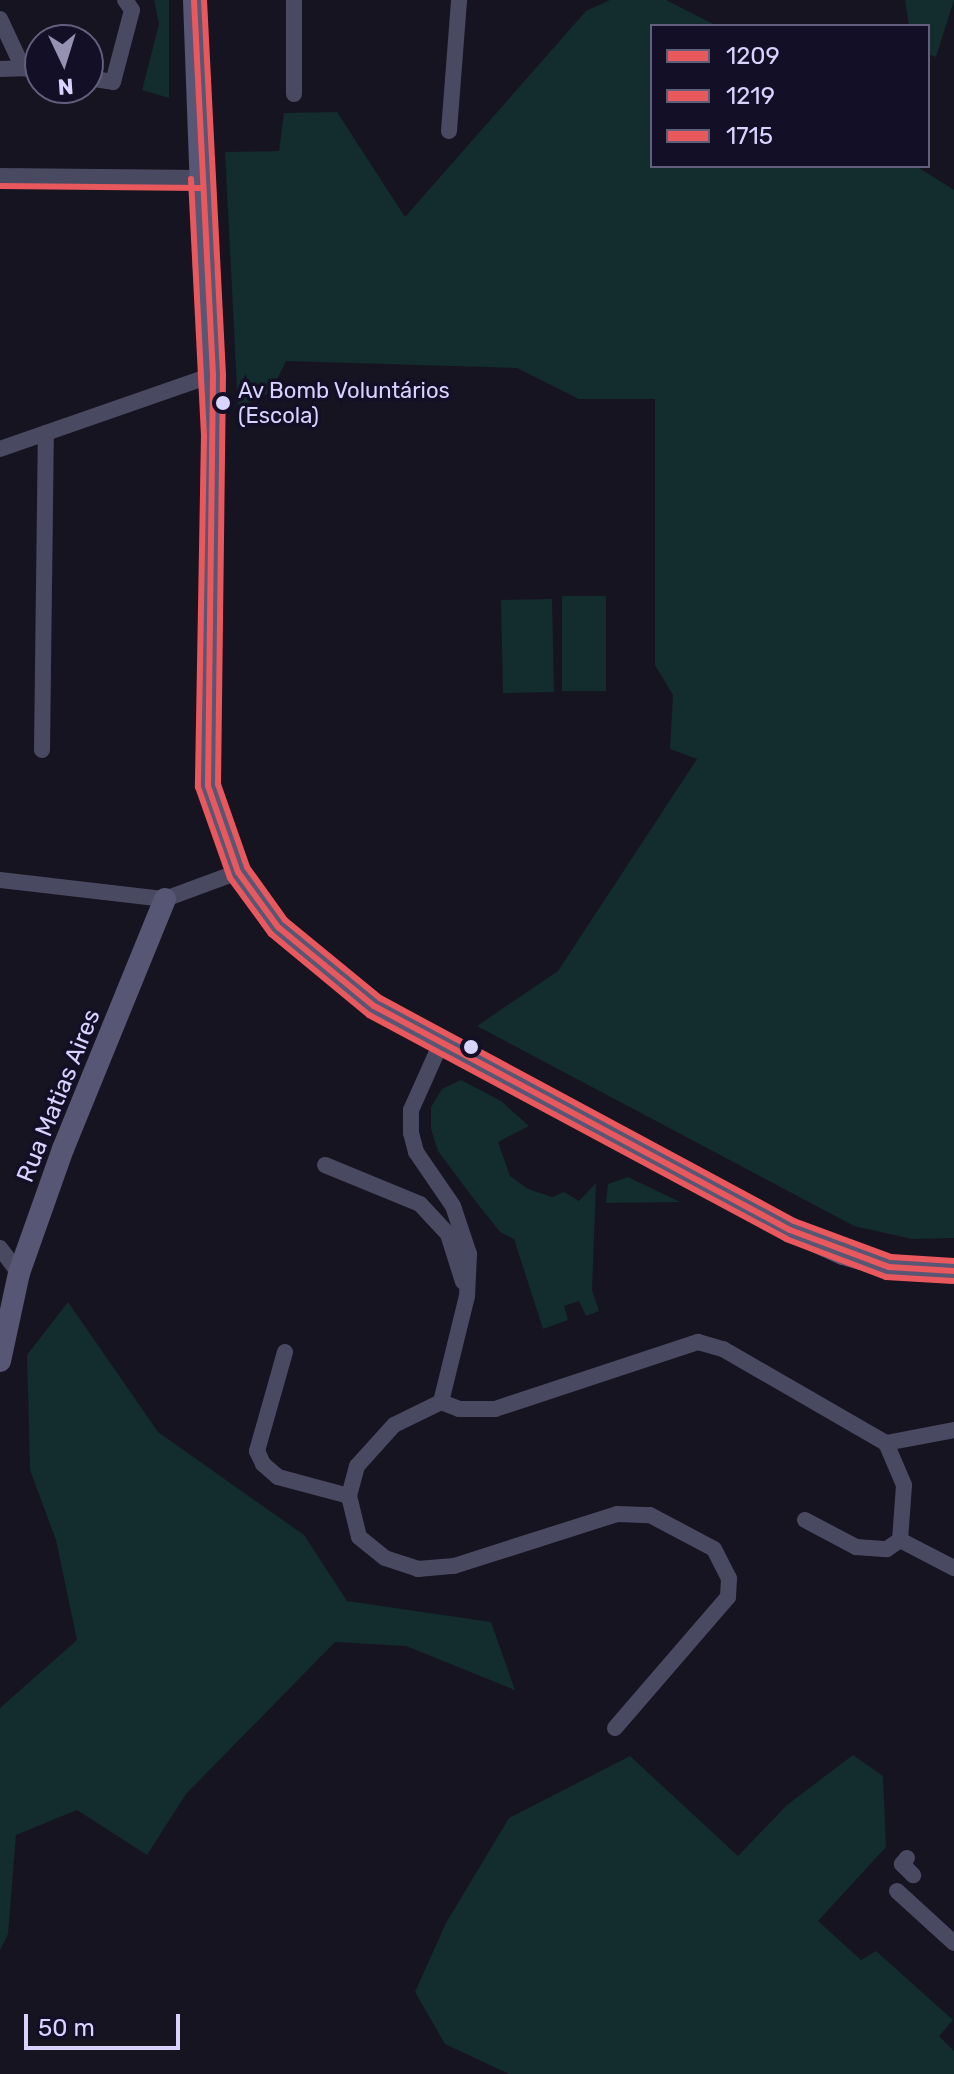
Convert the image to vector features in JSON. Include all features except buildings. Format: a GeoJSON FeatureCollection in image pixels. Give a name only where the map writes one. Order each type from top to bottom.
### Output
{"type":"FeatureCollection","features":[{"type":"Feature","properties":{"kind":"street"},"geometry":{"type":"LineString","coordinates":[[104,81],[113,82],[132,10],[125,0]]}},
{"type":"Feature","properties":{"kind":"street"},"geometry":{"type":"LineString","coordinates":[[194,0],[213,375],[208,786],[238,872],[278,927],[327,972],[441,1043],[843,1254],[917,1271],[954,1271]]}},
{"type":"Feature","properties":{"kind":"street"},"geometry":{"type":"LineString","coordinates":[[294,0],[294,94]]}},
{"type":"Feature","properties":{"kind":"street"},"geometry":{"type":"LineString","coordinates":[[449,131],[459,0]]}},
{"type":"Feature","properties":{"kind":"street"},"geometry":{"type":"LineString","coordinates":[[0,19],[23,68],[0,69]]}},
{"type":"Feature","properties":{"kind":"street"},"geometry":{"type":"LineString","coordinates":[[0,176],[201,178]]}},
{"type":"Feature","properties":{"kind":"street"},"geometry":{"type":"LineString","coordinates":[[0,449],[213,375]]}},
{"type":"Feature","properties":{"kind":"street"},"geometry":{"type":"LineString","coordinates":[[42,750],[46,433]]}},
{"type":"Feature","properties":{"kind":"street"},"geometry":{"type":"LineString","coordinates":[[0,880],[165,899],[238,872]]}},
{"type":"Feature","properties":{"kind":"street","name":"Rua Matias Aires"},"geometry":{"type":"LineString","coordinates":[[0,1361],[19,1273],[63,1149],[165,899]]}},
{"type":"Feature","properties":{"kind":"street"},"geometry":{"type":"LineString","coordinates":[[441,1043],[411,1110],[411,1133],[416,1152],[463,1228],[469,1254],[467,1296],[441,1402]]}},
{"type":"Feature","properties":{"kind":"street"},"geometry":{"type":"LineString","coordinates":[[325,1165],[420,1204],[448,1234],[467,1296]]}},
{"type":"Feature","properties":{"kind":"street"},"geometry":{"type":"LineString","coordinates":[[0,1248],[19,1273]]}},
{"type":"Feature","properties":{"kind":"street"},"geometry":{"type":"LineString","coordinates":[[615,1728],[728,1597],[729,1578],[714,1549],[650,1515],[617,1514],[454,1566],[418,1569],[385,1558],[359,1537],[349,1496],[357,1466],[369,1447],[394,1425],[441,1402],[459,1409],[495,1409],[698,1342],[723,1349],[886,1443],[904,1485],[900,1540]]}},
{"type":"Feature","properties":{"kind":"street"},"geometry":{"type":"LineString","coordinates":[[285,1352],[257,1451],[278,1477],[349,1496]]}},
{"type":"Feature","properties":{"kind":"street"},"geometry":{"type":"LineString","coordinates":[[886,1443],[954,1430]]}},
{"type":"Feature","properties":{"kind":"street"},"geometry":{"type":"LineString","coordinates":[[805,1520],[856,1547],[887,1549],[900,1540]]}},
{"type":"Feature","properties":{"kind":"street"},"geometry":{"type":"LineString","coordinates":[[900,1540],[954,1568]]}},
{"type":"Feature","properties":{"kind":"street"},"geometry":{"type":"LineString","coordinates":[[907,1858],[902,1864],[913,1875]]}},
{"type":"Feature","properties":{"kind":"street"},"geometry":{"type":"LineString","coordinates":[[897,1891],[954,1943]]}},
{"type":"Feature","properties":{"kind":"green space"},"geometry":{"type":"Polygon","coordinates":[[[154,0],[169,0],[169,98],[142,90],[159,24],[154,0]]]}},
{"type":"Feature","properties":{"kind":"green space"},"geometry":{"type":"Polygon","coordinates":[[[610,0],[666,0],[713,24],[650,24],[650,168],[919,168],[954,190],[954,1238],[912,1239],[854,1226],[477,1026],[558,971],[697,759],[670,749],[673,695],[655,665],[655,399],[579,399],[517,368],[286,361],[271,392],[238,408],[225,152],[279,151],[284,113],[337,112],[405,217],[586,11],[610,0]]]}},
{"type":"Feature","properties":{"kind":"green space"},"geometry":{"type":"Polygon","coordinates":[[[905,0],[954,0],[936,57],[930,55],[930,24],[909,24],[905,0]]]}},
{"type":"Feature","properties":{"kind":"green space"},"geometry":{"type":"Polygon","coordinates":[[[562,596],[606,596],[606,691],[562,691],[562,596]]]}},
{"type":"Feature","properties":{"kind":"green space"},"geometry":{"type":"Polygon","coordinates":[[[552,599],[554,692],[503,693],[501,600],[552,599]]]}},
{"type":"Feature","properties":{"kind":"green space"},"geometry":{"type":"Polygon","coordinates":[[[461,1080],[501,1101],[529,1126],[498,1142],[510,1176],[528,1189],[552,1197],[564,1192],[579,1201],[596,1183],[592,1290],[599,1311],[586,1316],[579,1301],[564,1306],[568,1320],[543,1329],[514,1239],[500,1232],[438,1151],[431,1129],[431,1107],[442,1089],[461,1080]]]}},
{"type":"Feature","properties":{"kind":"green space"},"geometry":{"type":"Polygon","coordinates":[[[628,1177],[680,1202],[606,1203],[608,1184],[628,1177]]]}},
{"type":"Feature","properties":{"kind":"green space"},"geometry":{"type":"Polygon","coordinates":[[[68,1302],[158,1432],[304,1535],[347,1601],[491,1622],[515,1690],[406,1646],[335,1642],[186,1794],[147,1855],[77,1810],[16,1835],[8,1934],[0,1950],[0,1708],[77,1640],[56,1540],[30,1470],[27,1355],[68,1302]]]}},
{"type":"Feature","properties":{"kind":"green space"},"geometry":{"type":"Polygon","coordinates":[[[853,1755],[883,1776],[886,1847],[818,1921],[861,1960],[876,1951],[953,2020],[939,2036],[954,2051],[954,2074],[509,2074],[445,2044],[415,1992],[446,1923],[509,1818],[630,1756],[738,1856],[787,1805],[853,1755]]]}},
{"type":"Feature","properties":{"kind":"transit line","name":"1209"},"geometry":{"type":"LineString","coordinates":[[194,0],[213,375],[208,786],[238,872],[278,927],[374,1006],[790,1230],[889,1267],[954,1271]]}},
{"type":"Feature","properties":{"kind":"transit line","name":"1715"},"geometry":{"type":"LineString","coordinates":[[204,0],[223,375],[218,784],[247,867],[285,920],[380,998],[794,1221],[891,1257],[954,1261]]}},
{"type":"Feature","properties":{"kind":"transit line","name":"1219"},"geometry":{"type":"LineString","coordinates":[[191,179],[204,435],[198,787],[230,878],[271,934],[369,1015],[786,1239],[886,1277],[953,1281]]}},
{"type":"Feature","properties":{"kind":"transit line","name":"1219"},"geometry":{"type":"LineString","coordinates":[[0,186],[201,188]]}},
{"type":"Feature","properties":{"kind":"place","name":"Av Bomb Voluntários (Escola)"},"geometry":{"type":"Point","coordinates":[223,403]}}]}
